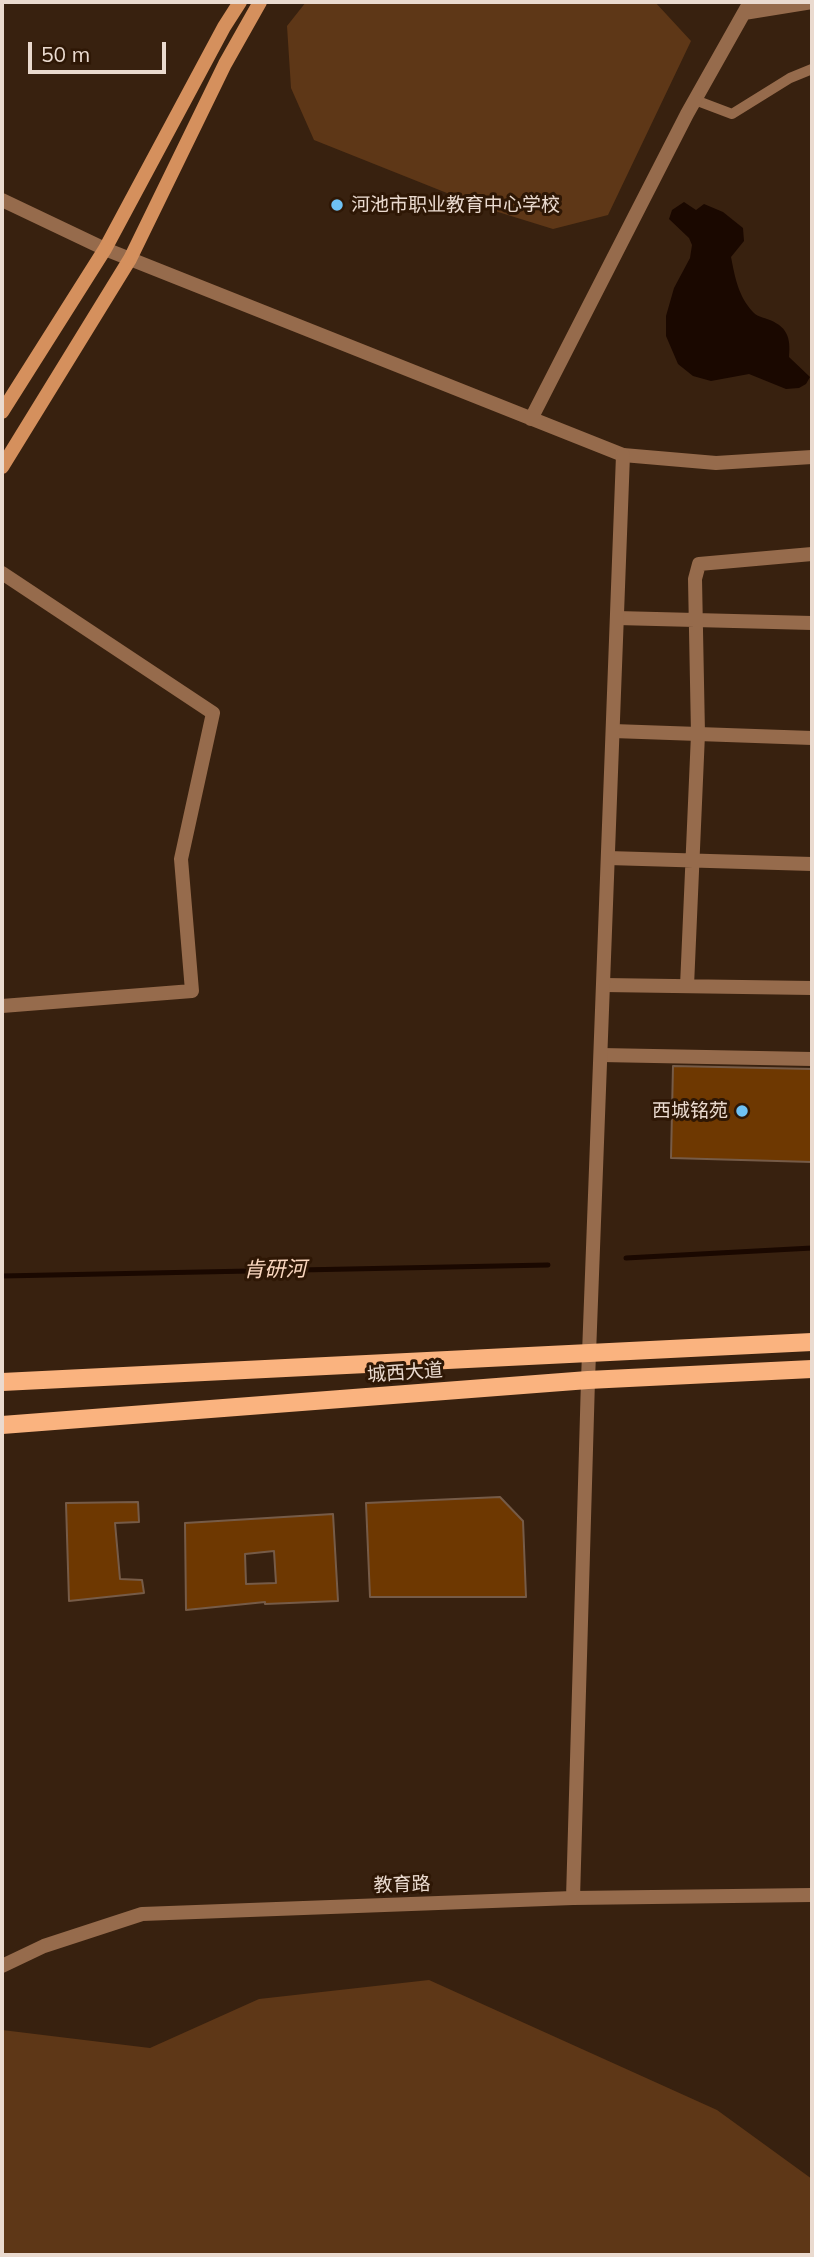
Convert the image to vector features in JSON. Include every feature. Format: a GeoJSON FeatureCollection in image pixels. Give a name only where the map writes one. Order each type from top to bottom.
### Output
{"type":"FeatureCollection","features":[{"type":"Feature","properties":{"kind":"main road"},"geometry":{"type":"LineString","coordinates":[[2,412],[105,249],[240,2]]}},
{"type":"Feature","properties":{"kind":"main road"},"geometry":{"type":"LineString","coordinates":[[2,467],[130,259],[225,64],[260,2]]}},
{"type":"Feature","properties":{"kind":"main road","name":"城西大道"},"geometry":{"type":"LineString","coordinates":[[2,1382],[812,1342]]}},
{"type":"Feature","properties":{"kind":"main road","name":"城西大道"},"geometry":{"type":"LineString","coordinates":[[2,1425],[588,1380],[812,1369]]}},
{"type":"Feature","properties":{"kind":"street"},"geometry":{"type":"LineString","coordinates":[[531,419],[695,100],[747,7],[812,2]]}},
{"type":"Feature","properties":{"kind":"street"},"geometry":{"type":"LineString","coordinates":[[2,200],[105,249],[623,455],[716,463],[812,457]]}},
{"type":"Feature","properties":{"kind":"street"},"geometry":{"type":"LineString","coordinates":[[573,1898],[588,1380],[623,455]]}},
{"type":"Feature","properties":{"kind":"street"},"geometry":{"type":"LineString","coordinates":[[687,986],[698,734],[695,579],[699,564],[812,554]]}},
{"type":"Feature","properties":{"kind":"street"},"geometry":{"type":"LineString","coordinates":[[2,573],[213,713],[181,859],[192,991],[2,1006]]}},
{"type":"Feature","properties":{"kind":"street"},"geometry":{"type":"LineString","coordinates":[[617,618],[812,623]]}},
{"type":"Feature","properties":{"kind":"street"},"geometry":{"type":"LineString","coordinates":[[613,731],[812,738]]}},
{"type":"Feature","properties":{"kind":"street"},"geometry":{"type":"LineString","coordinates":[[608,859],[812,864]]}},
{"type":"Feature","properties":{"kind":"street"},"geometry":{"type":"LineString","coordinates":[[604,985],[812,988]]}},
{"type":"Feature","properties":{"kind":"street"},"geometry":{"type":"LineString","coordinates":[[601,1055],[812,1059]]}},
{"type":"Feature","properties":{"kind":"street","name":"教育路"},"geometry":{"type":"LineString","coordinates":[[2,1966],[44,1946],[142,1914],[573,1898],[812,1895]]}},
{"type":"Feature","properties":{"kind":"lane"},"geometry":{"type":"LineString","coordinates":[[695,100],[732,114],[790,78],[812,69]]}},
{"type":"Feature","properties":{"kind":"shaded area"},"geometry":{"type":"Polygon","coordinates":[[[306,2],[655,2],[691,41],[608,215],[553,229],[482,207],[314,140],[291,88],[287,26],[306,2]]]}},
{"type":"Feature","properties":{"kind":"shaded area"},"geometry":{"type":"Polygon","coordinates":[[[684,202],[696,210],[704,204],[723,212],[743,228],[744,241],[731,257],[741,293],[754,313],[779,325],[786,333],[789,357],[810,377],[806,384],[799,388],[786,389],[749,374],[711,381],[693,376],[678,364],[666,336],[666,316],[674,288],[690,258],[692,245],[689,238],[669,219],[672,210],[684,202]]]}},
{"type":"Feature","properties":{"kind":"shaded area"},"geometry":{"type":"Polygon","coordinates":[[[429,1980],[717,2110],[812,2179],[812,2255],[2,2255],[2,2030],[150,2048],[259,1999],[429,1980]]]}},
{"type":"Feature","properties":{"kind":"building","name":"西城铭苑"},"geometry":{"type":"Polygon","coordinates":[[[673,1066],[812,1069],[812,1162],[671,1158],[673,1066]]]}},
{"type":"Feature","properties":{"kind":"building"},"geometry":{"type":"Polygon","coordinates":[[[500,1497],[523,1521],[526,1597],[370,1597],[366,1503],[500,1497]]]}},
{"type":"Feature","properties":{"kind":"building"},"geometry":{"type":"Polygon","coordinates":[[[138,1502],[139,1522],[115,1523],[120,1579],[142,1580],[144,1593],[69,1601],[66,1503],[138,1502]]]}},
{"type":"Feature","properties":{"kind":"building"},"geometry":{"type":"Polygon","coordinates":[[[333,1514],[338,1601],[265,1602],[186,1610],[185,1523],[333,1514]],[[274,1551],[245,1554],[246,1584],[276,1583],[274,1551]]]}},
{"type":"Feature","properties":{"kind":"waterway","name":"肯研河"},"geometry":{"type":"LineString","coordinates":[[626,1258],[812,1248]]}},
{"type":"Feature","properties":{"kind":"waterway","name":"肯研河"},"geometry":{"type":"LineString","coordinates":[[2,1276],[548,1265]]}},
{"type":"Feature","properties":{"kind":"place","name":"河池市职业教育中心学校"},"geometry":{"type":"Point","coordinates":[337,205]}},
{"type":"Feature","properties":{"kind":"place","name":"西城铭苑"},"geometry":{"type":"Point","coordinates":[742,1111]}}]}
